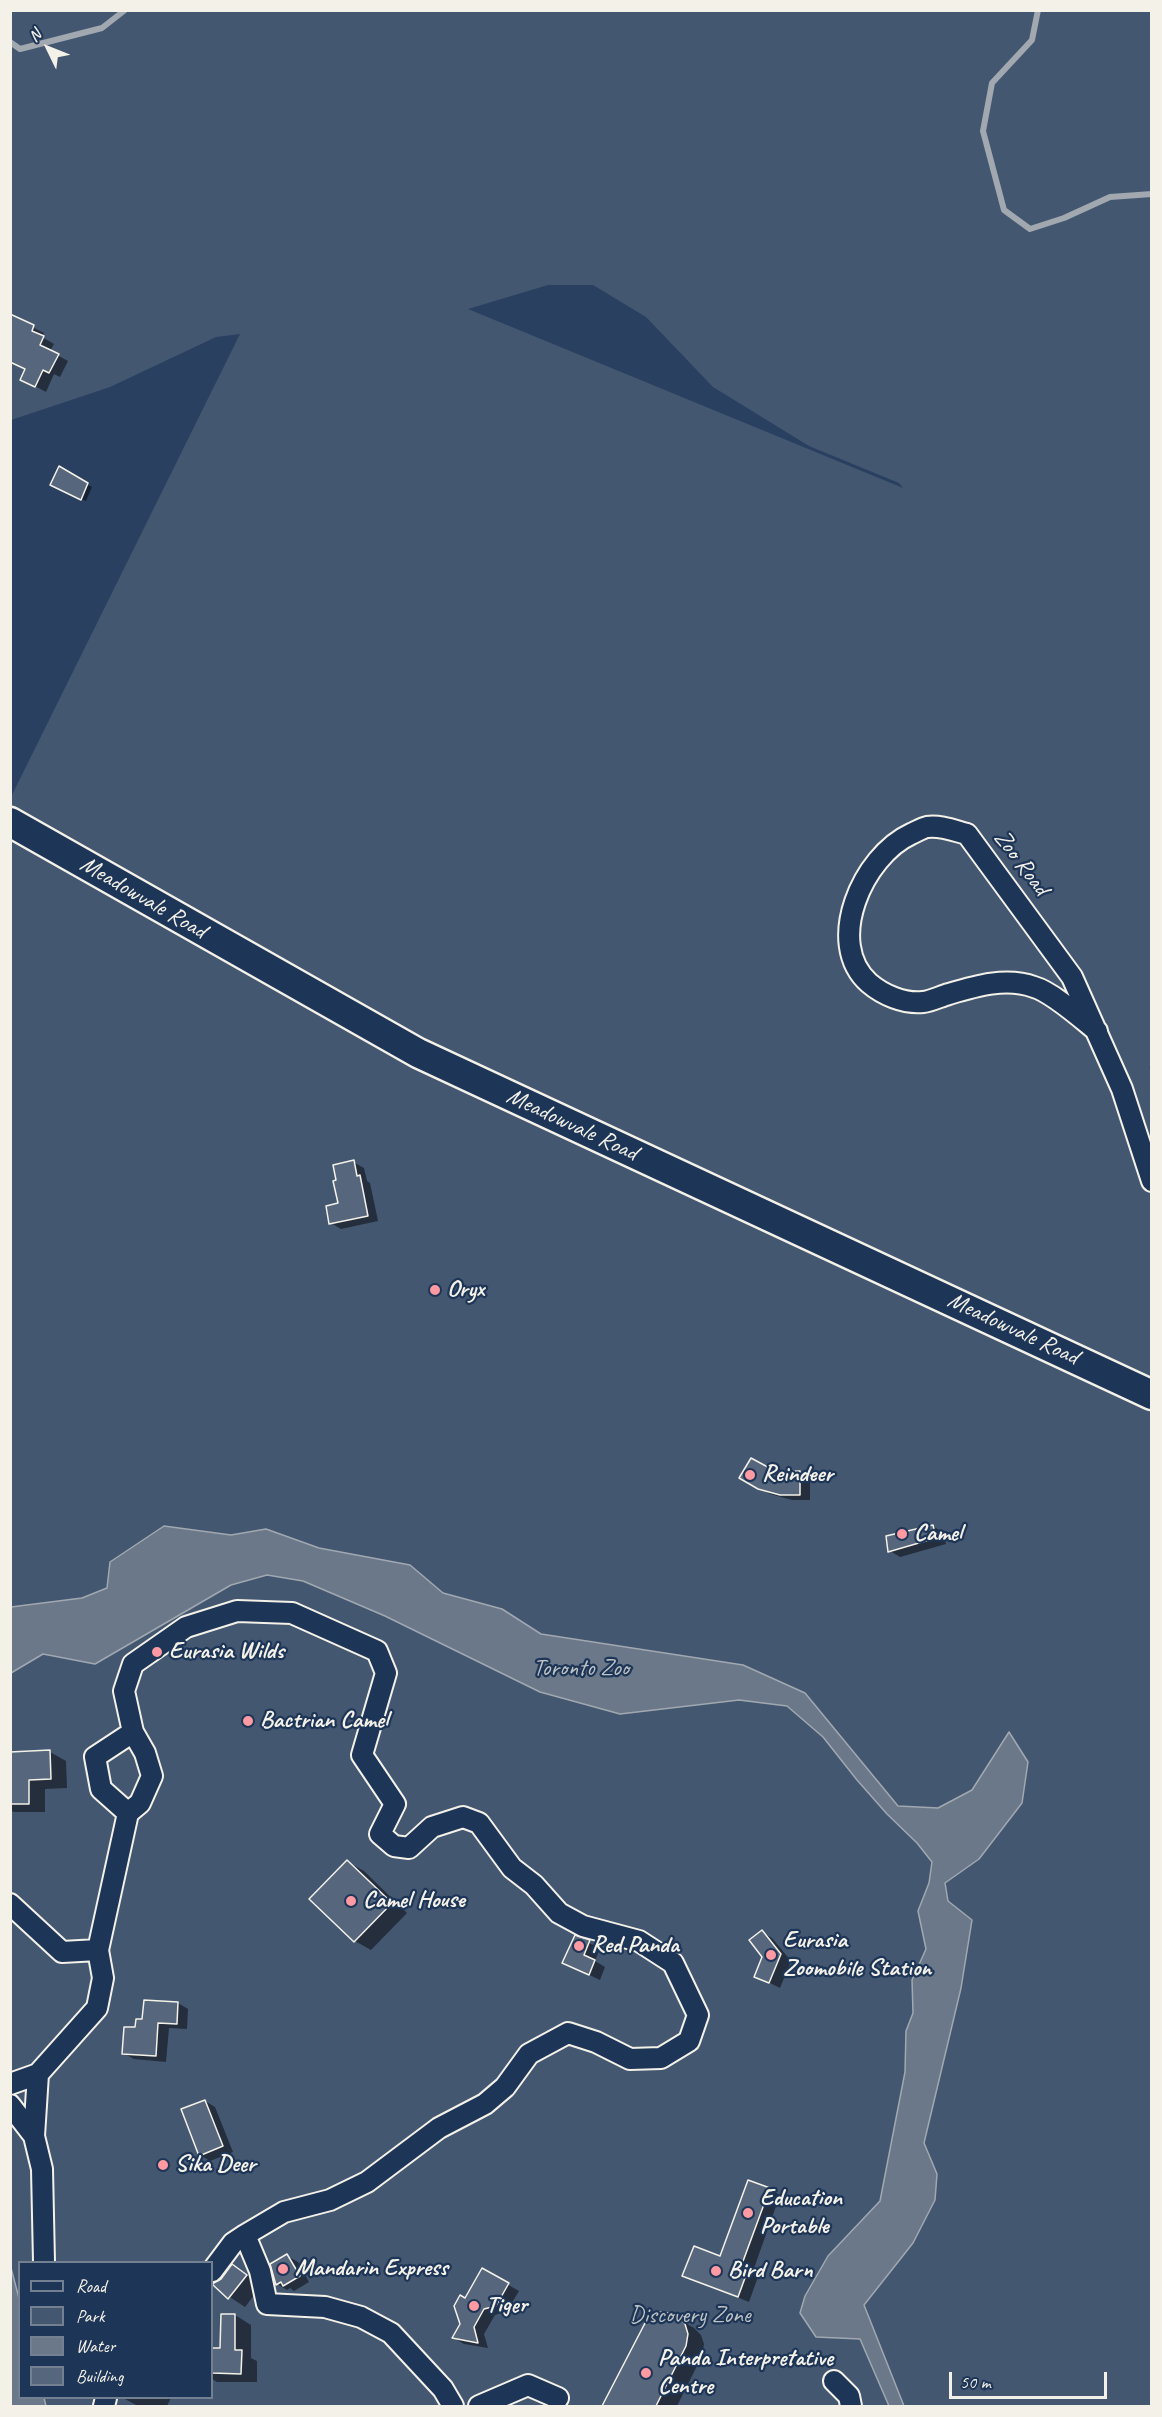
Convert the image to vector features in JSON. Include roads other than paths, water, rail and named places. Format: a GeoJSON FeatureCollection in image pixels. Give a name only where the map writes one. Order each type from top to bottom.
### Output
{"type":"FeatureCollection","features":[{"type":"Feature","properties":{"kind":"main road","name":"Meadowvale Road"},"geometry":{"type":"LineString","coordinates":[[10,822],[418,1053],[1152,1395]]}},
{"type":"Feature","properties":{"kind":"street","name":"Zoo Road"},"geometry":{"type":"LineString","coordinates":[[1097,1030],[1035,987],[998,982],[923,1002],[897,999],[882,993],[868,982],[856,967],[850,951],[850,929],[858,892],[867,873],[882,854],[902,838],[927,827],[967,834],[1072,976],[1097,1030],[1122,1089],[1152,1181]]}},
{"type":"Feature","properties":{"kind":"street"},"geometry":{"type":"LineString","coordinates":[[10,2084],[38,2074],[97,2008],[103,1978],[98,1950],[128,1813],[140,1803],[152,1776],[145,1753],[133,1732],[124,1691],[133,1664],[186,1627],[237,1611],[292,1613],[377,1651],[386,1673],[362,1755],[395,1804],[380,1834],[394,1846],[409,1848],[432,1827],[463,1816],[479,1823],[512,1868],[534,1885],[559,1913],[583,1926],[639,1941],[673,1964],[698,2015],[689,2042],[660,2058],[630,2059],[596,2042],[568,2032],[529,2054],[505,2087],[485,2104],[439,2128],[367,2182],[330,2200],[284,2212],[245,2235],[233,2243],[213,2270]]}},
{"type":"Feature","properties":{"kind":"street"},"geometry":{"type":"LineString","coordinates":[[128,1813],[101,1789],[95,1756],[133,1732]]}},
{"type":"Feature","properties":{"kind":"street"},"geometry":{"type":"LineString","coordinates":[[10,1904],[62,1952],[98,1950]]}},
{"type":"Feature","properties":{"kind":"street"},"geometry":{"type":"LineString","coordinates":[[38,2074],[34,2136],[42,2169],[45,2261]]}},
{"type":"Feature","properties":{"kind":"street"},"geometry":{"type":"LineString","coordinates":[[10,2105],[34,2136]]}},
{"type":"Feature","properties":{"kind":"street"},"geometry":{"type":"LineString","coordinates":[[245,2235],[260,2271],[267,2304],[325,2307],[361,2317],[391,2333],[442,2389],[453,2406]]}},
{"type":"Feature","properties":{"kind":"street"},"geometry":{"type":"LineString","coordinates":[[834,2382],[849,2396],[851,2406]]}},
{"type":"Feature","properties":{"kind":"street"},"geometry":{"type":"LineString","coordinates":[[479,2406],[528,2385],[558,2398]]}},
{"type":"Feature","properties":{"kind":"water"},"geometry":{"type":"Polygon","coordinates":[[[164,1526],[231,1535],[266,1529],[319,1548],[410,1565],[443,1593],[502,1609],[541,1634],[743,1665],[805,1693],[898,1806],[938,1808],[972,1790],[1009,1732],[1028,1762],[1022,1803],[979,1859],[945,1883],[948,1901],[972,1920],[961,1988],[924,2143],[937,2174],[935,2200],[913,2243],[864,2305],[904,2406],[889,2406],[860,2339],[816,2337],[800,2313],[805,2296],[828,2256],[880,2201],[905,2072],[906,2031],[913,2013],[912,1980],[926,1949],[918,1911],[929,1883],[932,1862],[917,1843],[887,1814],[823,1737],[787,1706],[739,1700],[620,1714],[540,1692],[385,1616],[303,1581],[267,1575],[231,1585],[95,1664],[43,1654],[11,1673],[11,1607],[82,1598],[107,1588],[110,1562],[164,1526]]]}},
{"type":"Feature","properties":{"kind":"water"},"geometry":{"type":"Polygon","coordinates":[[[11,2268],[18,2294],[18,2399],[44,2399],[46,2406],[11,2406],[11,2268]]]}},
{"type":"Feature","properties":{"kind":"waterway"},"geometry":{"type":"LineString","coordinates":[[10,42],[20,49],[102,28],[125,10]]}},
{"type":"Feature","properties":{"kind":"waterway"},"geometry":{"type":"LineString","coordinates":[[1038,10],[1032,40],[992,83],[983,131],[1004,210],[1030,229],[1064,218],[1110,197],[1152,194]]}},
{"type":"Feature","properties":{"kind":"place","name":"Oryx"},"geometry":{"type":"Point","coordinates":[435,1290]}},
{"type":"Feature","properties":{"kind":"place","name":"Reindeer"},"geometry":{"type":"Point","coordinates":[750,1475]}},
{"type":"Feature","properties":{"kind":"place","name":"Camel"},"geometry":{"type":"Point","coordinates":[902,1534]}},
{"type":"Feature","properties":{"kind":"place","name":"Eurasia Wilds"},"geometry":{"type":"Point","coordinates":[157,1652]}},
{"type":"Feature","properties":{"kind":"place","name":"Bactrian Camel"},"geometry":{"type":"Point","coordinates":[248,1721]}},
{"type":"Feature","properties":{"kind":"place","name":"Camel House"},"geometry":{"type":"Point","coordinates":[351,1901]}},
{"type":"Feature","properties":{"kind":"place","name":"Red Panda"},"geometry":{"type":"Point","coordinates":[579,1946]}},
{"type":"Feature","properties":{"kind":"place","name":"Eurasia Zoomobile Station"},"geometry":{"type":"Point","coordinates":[771,1955]}},
{"type":"Feature","properties":{"kind":"place","name":"Sika Deer"},"geometry":{"type":"Point","coordinates":[163,2165]}},
{"type":"Feature","properties":{"kind":"place","name":"Education Portable"},"geometry":{"type":"Point","coordinates":[748,2213]}},
{"type":"Feature","properties":{"kind":"place","name":"Mandarin Express"},"geometry":{"type":"Point","coordinates":[283,2269]}},
{"type":"Feature","properties":{"kind":"place","name":"Bird Barn"},"geometry":{"type":"Point","coordinates":[716,2271]}},
{"type":"Feature","properties":{"kind":"place","name":"Tiger"},"geometry":{"type":"Point","coordinates":[474,2306]}},
{"type":"Feature","properties":{"kind":"place","name":"Panda Interpretative Centre"},"geometry":{"type":"Point","coordinates":[646,2373]}},
{"type":"Feature","properties":{"kind":"park label","name":"Toronto Zoo"},"geometry":{"type":"Point","coordinates":[581,1669]}},
{"type":"Feature","properties":{"kind":"park label","name":"Discovery Zone"},"geometry":{"type":"Point","coordinates":[690,2316]}}]}
